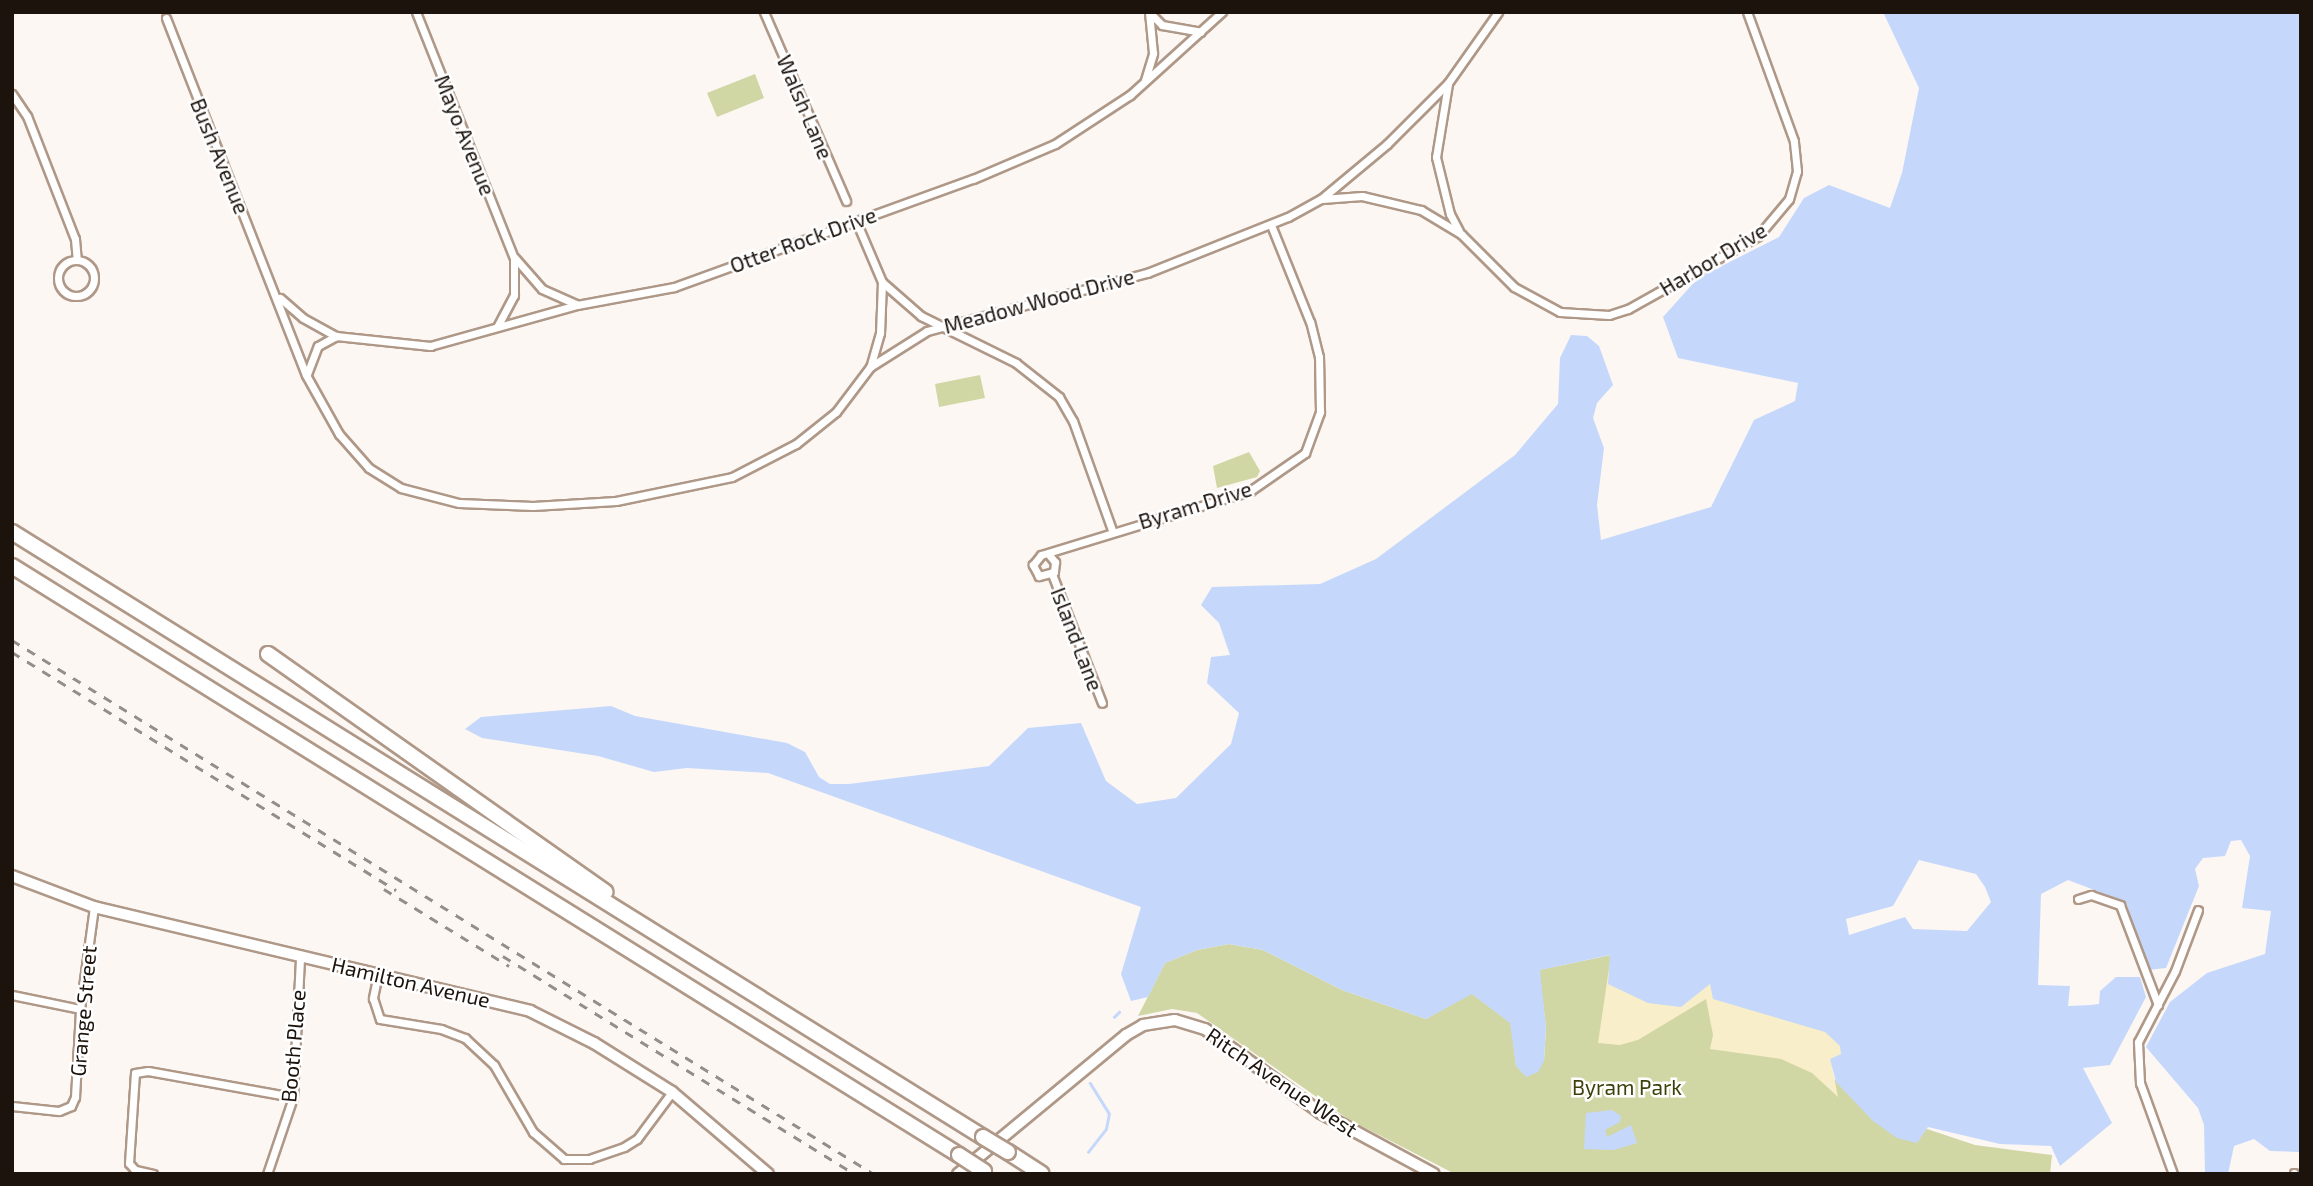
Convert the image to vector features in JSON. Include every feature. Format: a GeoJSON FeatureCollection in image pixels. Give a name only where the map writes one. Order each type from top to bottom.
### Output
{"type":"FeatureCollection","features":[{"type":"Feature","properties":{"kind":"highway"},"geometry":{"type":"LineString","coordinates":[[12,532],[1042,1174]]}},
{"type":"Feature","properties":{"kind":"highway"},"geometry":{"type":"LineString","coordinates":[[12,566],[986,1173]]}},
{"type":"Feature","properties":{"kind":"highway"},"geometry":{"type":"LineString","coordinates":[[268,654],[578,871],[671,943]]}},
{"type":"Feature","properties":{"kind":"main road","name":"Hamilton Avenue"},"geometry":{"type":"LineString","coordinates":[[12,876],[94,907],[530,1011],[594,1043],[672,1092],[768,1174]]}},
{"type":"Feature","properties":{"kind":"main road","name":"Ritch Avenue West"},"geometry":{"type":"LineString","coordinates":[[958,1174],[1028,1112],[1126,1035],[1143,1025],[1175,1020],[1205,1028],[1321,1113],[1434,1174]]}},
{"type":"Feature","properties":{"kind":"street","name":"Mayo Avenue"},"geometry":{"type":"LineString","coordinates":[[416,12],[514,258],[542,289],[577,304]]}},
{"type":"Feature","properties":{"kind":"street","name":"Walsh Lane"},"geometry":{"type":"LineString","coordinates":[[764,12],[846,201]]}},
{"type":"Feature","properties":{"kind":"street"},"geometry":{"type":"LineString","coordinates":[[1149,12],[1162,25],[1199,32]]}},
{"type":"Feature","properties":{"kind":"street"},"geometry":{"type":"LineString","coordinates":[[1145,81],[1153,52],[1149,12]]}},
{"type":"Feature","properties":{"kind":"street","name":"Otter Rock Drive"},"geometry":{"type":"LineString","coordinates":[[274,293],[303,318],[336,336],[430,346],[467,339],[497,327],[577,304],[674,287],[856,221],[1055,144],[1145,81],[1222,12]]}},
{"type":"Feature","properties":{"kind":"street","name":"Meadow Wood Drive"},"geometry":{"type":"LineString","coordinates":[[274,293],[306,375],[339,434],[369,468],[387,480],[449,502],[533,506],[615,501],[732,477],[796,444],[827,419],[870,367],[938,326],[1147,273],[1271,225],[1321,199],[1448,83],[1498,12]]}},
{"type":"Feature","properties":{"kind":"street","name":"Harbor Drive"},"geometry":{"type":"LineString","coordinates":[[1321,199],[1386,199],[1421,210],[1461,234],[1533,299],[1560,312],[1591,315],[1628,309],[1758,236],[1789,199],[1797,156],[1747,12]]}},
{"type":"Feature","properties":{"kind":"street","name":"Bush Avenue"},"geometry":{"type":"LineString","coordinates":[[166,19],[274,293]]}},
{"type":"Feature","properties":{"kind":"street","name":"Harbor Drive"},"geometry":{"type":"LineString","coordinates":[[1448,83],[1436,157],[1450,214],[1461,234]]}},
{"type":"Feature","properties":{"kind":"street"},"geometry":{"type":"LineString","coordinates":[[12,94],[27,116],[71,227],[77,260]]}},
{"type":"Feature","properties":{"kind":"street"},"geometry":{"type":"LineString","coordinates":[[856,221],[882,282],[903,304],[938,326],[1016,363],[1059,397],[1073,421],[1112,530]]}},
{"type":"Feature","properties":{"kind":"street","name":"Byram Drive"},"geometry":{"type":"LineString","coordinates":[[1050,556],[1112,530],[1250,491],[1294,465],[1312,442],[1320,412],[1319,357],[1311,322],[1271,225]]}},
{"type":"Feature","properties":{"kind":"street","name":"Mayo Avenue"},"geometry":{"type":"LineString","coordinates":[[497,327],[514,295],[514,258]]}},
{"type":"Feature","properties":{"kind":"street"},"geometry":{"type":"LineString","coordinates":[[77,260],[88,264],[94,276],[89,290],[79,295],[67,293],[59,283],[64,265],[77,260]]}},
{"type":"Feature","properties":{"kind":"street"},"geometry":{"type":"LineString","coordinates":[[870,367],[880,333],[882,282]]}},
{"type":"Feature","properties":{"kind":"street"},"geometry":{"type":"LineString","coordinates":[[306,375],[318,346],[336,336]]}},
{"type":"Feature","properties":{"kind":"street"},"geometry":{"type":"LineString","coordinates":[[1038,556],[1050,556],[1055,564],[1052,574],[1039,576],[1033,565],[1038,556]]}},
{"type":"Feature","properties":{"kind":"street","name":"Island Lane"},"geometry":{"type":"LineString","coordinates":[[1052,574],[1102,704]]}},
{"type":"Feature","properties":{"kind":"street"},"geometry":{"type":"LineString","coordinates":[[2078,899],[2091,895],[2120,905],[2158,1004]]}},
{"type":"Feature","properties":{"kind":"street","name":"Grange Street"},"geometry":{"type":"LineString","coordinates":[[12,1106],[64,1110],[75,1097],[80,1009],[94,907]]}},
{"type":"Feature","properties":{"kind":"street"},"geometry":{"type":"LineString","coordinates":[[2173,1174],[2142,1091],[2138,1042],[2158,1004],[2198,910]]}},
{"type":"Feature","properties":{"kind":"street","name":"Booth Place"},"geometry":{"type":"LineString","coordinates":[[267,1174],[293,1097],[300,957]]}},
{"type":"Feature","properties":{"kind":"street"},"geometry":{"type":"LineString","coordinates":[[377,975],[373,999],[380,1019],[441,1029],[465,1038],[494,1065],[533,1132],[564,1159],[597,1158],[631,1143],[672,1092]]}},
{"type":"Feature","properties":{"kind":"street"},"geometry":{"type":"LineString","coordinates":[[12,995],[80,1009]]}},
{"type":"Feature","properties":{"kind":"street"},"geometry":{"type":"LineString","coordinates":[[152,1174],[135,1170],[129,1163],[133,1079],[141,1071],[293,1097]]}},
{"type":"Feature","properties":{"kind":"green space"},"geometry":{"type":"Polygon","coordinates":[[[755,74],[764,98],[717,117],[707,93],[755,74]]]}},
{"type":"Feature","properties":{"kind":"green space"},"geometry":{"type":"Polygon","coordinates":[[[980,375],[985,398],[939,407],[935,384],[980,375]]]}},
{"type":"Feature","properties":{"kind":"green space"},"geometry":{"type":"Polygon","coordinates":[[[1249,452],[1260,471],[1257,477],[1217,488],[1213,466],[1249,452]]]}},
{"type":"Feature","properties":{"kind":"green space","name":"Byram Park"},"geometry":{"type":"Polygon","coordinates":[[[1229,944],[1263,950],[1342,990],[1426,1019],[1471,993],[1511,1023],[1516,1066],[1544,1061],[1546,1028],[1539,970],[1611,955],[1710,983],[1728,1002],[1897,1125],[1927,1129],[1975,1145],[2052,1155],[2050,1174],[1455,1174],[1348,1119],[1197,1013],[1172,1009],[1138,1016],[1165,963],[1197,950],[1229,944]]]}},
{"type":"Feature","properties":{"kind":"sand"},"geometry":{"type":"Polygon","coordinates":[[[1611,955],[1685,970],[1852,1041],[1832,1067],[1838,1097],[1812,1073],[1781,1059],[1710,1049],[1713,1035],[1706,999],[1638,1040],[1620,1045],[1598,1043],[1611,955]]]}},
{"type":"Feature","properties":{"kind":"water"},"geometry":{"type":"Polygon","coordinates":[[[1883,12],[2301,12],[2301,1161],[2299,1152],[2270,1151],[2254,1139],[2234,1146],[2228,1174],[2205,1174],[2204,1125],[2198,1108],[2146,1047],[2170,1002],[2207,973],[2265,954],[2271,911],[2242,908],[2250,856],[2241,840],[2231,841],[2225,856],[2203,858],[2195,869],[2199,886],[2166,968],[2148,970],[2126,902],[2068,880],[2041,894],[2038,985],[2070,986],[2068,1006],[2091,1005],[2099,1004],[2100,991],[2116,977],[2140,977],[2146,997],[2110,1065],[2083,1068],[2112,1123],[2060,1166],[2051,1146],[2000,1144],[1928,1127],[1917,1143],[1897,1138],[1873,1121],[1836,1082],[1830,1059],[1841,1054],[1840,1046],[1825,1032],[1713,999],[1710,984],[1681,1007],[1648,1003],[1608,984],[1610,955],[1540,970],[1546,1028],[1544,1061],[1538,1072],[1526,1077],[1516,1066],[1510,1023],[1472,994],[1426,1019],[1342,990],[1263,950],[1229,944],[1197,950],[1165,963],[1148,997],[1131,1001],[1121,974],[1141,907],[768,773],[687,768],[654,772],[598,756],[482,738],[465,729],[481,717],[611,706],[635,716],[787,743],[805,752],[819,777],[830,784],[849,784],[989,766],[1028,728],[1081,723],[1106,781],[1137,804],[1176,798],[1231,744],[1239,713],[1207,683],[1211,657],[1230,655],[1219,623],[1201,605],[1212,587],[1320,584],[1376,559],[1515,455],[1558,404],[1560,358],[1571,335],[1587,336],[1599,346],[1613,385],[1597,403],[1593,418],[1604,448],[1597,505],[1601,540],[1711,507],[1754,420],[1795,401],[1798,383],[1678,358],[1663,317],[1698,278],[1779,237],[1804,198],[1829,185],[1890,208],[1902,173],[1919,88],[1883,12]],[[1919,860],[1893,906],[1846,919],[1849,935],[1905,917],[1913,929],[1967,931],[1991,902],[1976,874],[1919,860]]]}},
{"type":"Feature","properties":{"kind":"water"},"geometry":{"type":"Polygon","coordinates":[[[1612,1110],[1621,1116],[1620,1122],[1605,1130],[1607,1137],[1631,1125],[1637,1143],[1614,1150],[1584,1149],[1586,1113],[1612,1110]]]}},
{"type":"Feature","properties":{"kind":"waterway"},"geometry":{"type":"LineString","coordinates":[[1114,1017],[1119,1012]]}},
{"type":"Feature","properties":{"kind":"waterway"},"geometry":{"type":"LineString","coordinates":[[1088,1152],[1106,1129],[1109,1114],[1090,1083]]}},
{"type":"Feature","properties":{"kind":"railway"},"geometry":{"type":"LineString","coordinates":[[12,640],[874,1174]]}},
{"type":"Feature","properties":{"kind":"railway"},"geometry":{"type":"LineString","coordinates":[[12,652],[396,890]]}},
{"type":"Feature","properties":{"kind":"railway"},"geometry":{"type":"LineString","coordinates":[[384,889],[509,966]]}},
{"type":"Feature","properties":{"kind":"railway"},"geometry":{"type":"LineString","coordinates":[[503,956],[854,1174]]}}]}
